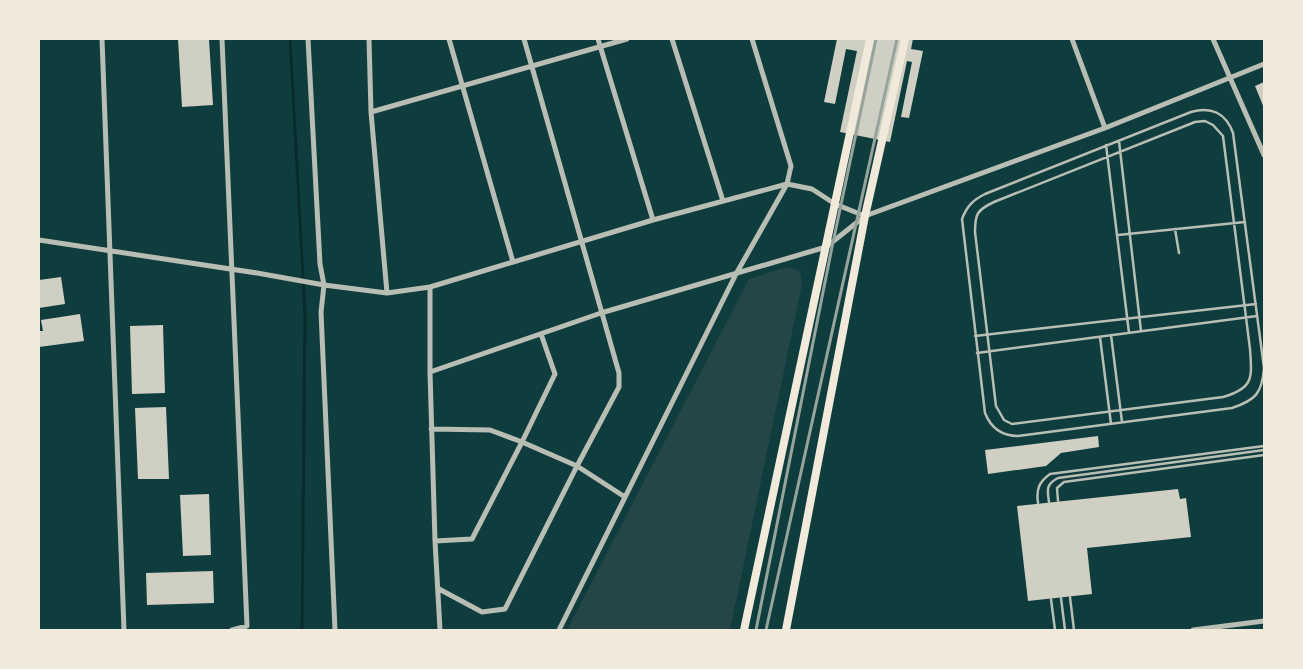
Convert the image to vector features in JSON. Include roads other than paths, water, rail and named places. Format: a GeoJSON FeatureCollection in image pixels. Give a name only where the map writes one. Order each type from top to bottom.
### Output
{"type":"FeatureCollection","features":[{"type":"Feature","properties":{"kind":"main road"},"geometry":{"type":"LineString","coordinates":[[744,630],[870,39]]}},
{"type":"Feature","properties":{"kind":"main road"},"geometry":{"type":"LineString","coordinates":[[786,630],[865,216],[905,39]]}},
{"type":"Feature","properties":{"kind":"street"},"geometry":{"type":"LineString","coordinates":[[102,39],[124,630]]}},
{"type":"Feature","properties":{"kind":"street"},"geometry":{"type":"LineString","coordinates":[[222,39],[230,269],[247,626],[232,630]]}},
{"type":"Feature","properties":{"kind":"street"},"geometry":{"type":"LineString","coordinates":[[308,39],[320,264],[324,285],[321,312],[335,630]]}},
{"type":"Feature","properties":{"kind":"street"},"geometry":{"type":"LineString","coordinates":[[369,39],[372,112],[387,293]]}},
{"type":"Feature","properties":{"kind":"street"},"geometry":{"type":"LineString","coordinates":[[449,39],[513,262]]}},
{"type":"Feature","properties":{"kind":"street"},"geometry":{"type":"LineString","coordinates":[[438,589],[482,612],[506,609],[576,466],[619,387],[619,373],[524,39]]}},
{"type":"Feature","properties":{"kind":"street"},"geometry":{"type":"LineString","coordinates":[[598,39],[653,220]]}},
{"type":"Feature","properties":{"kind":"street"},"geometry":{"type":"LineString","coordinates":[[372,112],[627,39]]}},
{"type":"Feature","properties":{"kind":"street"},"geometry":{"type":"LineString","coordinates":[[672,39],[723,201]]}},
{"type":"Feature","properties":{"kind":"street"},"geometry":{"type":"LineString","coordinates":[[559,630],[736,274],[787,184],[791,166],[752,39]]}},
{"type":"Feature","properties":{"kind":"street"},"geometry":{"type":"LineString","coordinates":[[1072,39],[1105,128]]}},
{"type":"Feature","properties":{"kind":"street"},"geometry":{"type":"LineString","coordinates":[[1213,39],[1264,155]]}},
{"type":"Feature","properties":{"kind":"street"},"geometry":{"type":"LineString","coordinates":[[430,372],[601,313],[826,248],[865,216],[1105,128],[1264,64]]}},
{"type":"Feature","properties":{"kind":"street"},"geometry":{"type":"LineString","coordinates":[[39,240],[324,285],[387,293],[430,287],[582,243],[653,220],[787,184],[812,189],[835,204],[865,216]]}},
{"type":"Feature","properties":{"kind":"street"},"geometry":{"type":"LineString","coordinates":[[430,287],[434,541],[440,630]]}},
{"type":"Feature","properties":{"kind":"street"},"geometry":{"type":"LineString","coordinates":[[434,541],[472,539],[555,374],[541,334]]}},
{"type":"Feature","properties":{"kind":"street"},"geometry":{"type":"LineString","coordinates":[[431,429],[490,430],[576,466],[625,497]]}},
{"type":"Feature","properties":{"kind":"street"},"geometry":{"type":"LineString","coordinates":[[1194,630],[1264,621]]}},
{"type":"Feature","properties":{"kind":"lane"},"geometry":{"type":"LineString","coordinates":[[1197,110],[1207,110],[1225,117],[1230,123],[1233,133],[1257,316],[1262,338],[1264,368],[1261,389],[1247,403],[1232,408],[1008,436],[1000,432],[988,420],[985,413],[962,220],[967,207],[974,200],[985,194],[1119,141],[1197,110]]}},
{"type":"Feature","properties":{"kind":"lane"},"geometry":{"type":"LineString","coordinates":[[1205,121],[1213,124],[1223,136],[1252,375],[1242,389],[1235,394],[1223,398],[1012,424],[1004,420],[996,406],[975,232],[977,213],[983,207],[994,202],[1120,152],[1195,122],[1205,121]]}},
{"type":"Feature","properties":{"kind":"lane"},"geometry":{"type":"LineString","coordinates":[[1119,141],[1141,331]]}},
{"type":"Feature","properties":{"kind":"lane"},"geometry":{"type":"LineString","coordinates":[[1106,145],[1130,333]]}},
{"type":"Feature","properties":{"kind":"lane"},"geometry":{"type":"LineString","coordinates":[[1118,236],[1245,222]]}},
{"type":"Feature","properties":{"kind":"lane"},"geometry":{"type":"LineString","coordinates":[[1175,229],[1178,253]]}},
{"type":"Feature","properties":{"kind":"lane"},"geometry":{"type":"LineString","coordinates":[[975,336],[1256,304]]}},
{"type":"Feature","properties":{"kind":"lane"},"geometry":{"type":"LineString","coordinates":[[978,353],[1257,316]]}},
{"type":"Feature","properties":{"kind":"lane"},"geometry":{"type":"LineString","coordinates":[[1111,335],[1122,422]]}},
{"type":"Feature","properties":{"kind":"lane"},"geometry":{"type":"LineString","coordinates":[[1100,337],[1111,424]]}},
{"type":"Feature","properties":{"kind":"lane"},"geometry":{"type":"LineString","coordinates":[[1038,503],[1036,492],[1040,482],[1050,474],[1264,446]]}},
{"type":"Feature","properties":{"kind":"lane"},"geometry":{"type":"LineString","coordinates":[[1049,502],[1047,488],[1052,481],[1058,478],[1264,450]]}},
{"type":"Feature","properties":{"kind":"lane"},"geometry":{"type":"LineString","coordinates":[[1058,501],[1057,488],[1064,482],[1264,454]]}},
{"type":"Feature","properties":{"kind":"lane"},"geometry":{"type":"LineString","coordinates":[[1070,597],[1074,630]]}},
{"type":"Feature","properties":{"kind":"lane"},"geometry":{"type":"LineString","coordinates":[[1061,598],[1064,630]]}},
{"type":"Feature","properties":{"kind":"lane"},"geometry":{"type":"LineString","coordinates":[[1051,599],[1055,630]]}},
{"type":"Feature","properties":{"kind":"waterway"},"geometry":{"type":"LineString","coordinates":[[290,39],[305,313],[302,630]]}},
{"type":"Feature","properties":{"kind":"railway"},"geometry":{"type":"LineString","coordinates":[[756,630],[831,252],[876,39]]}},
{"type":"Feature","properties":{"kind":"railway"},"geometry":{"type":"LineString","coordinates":[[766,630],[897,39]]}}]}
